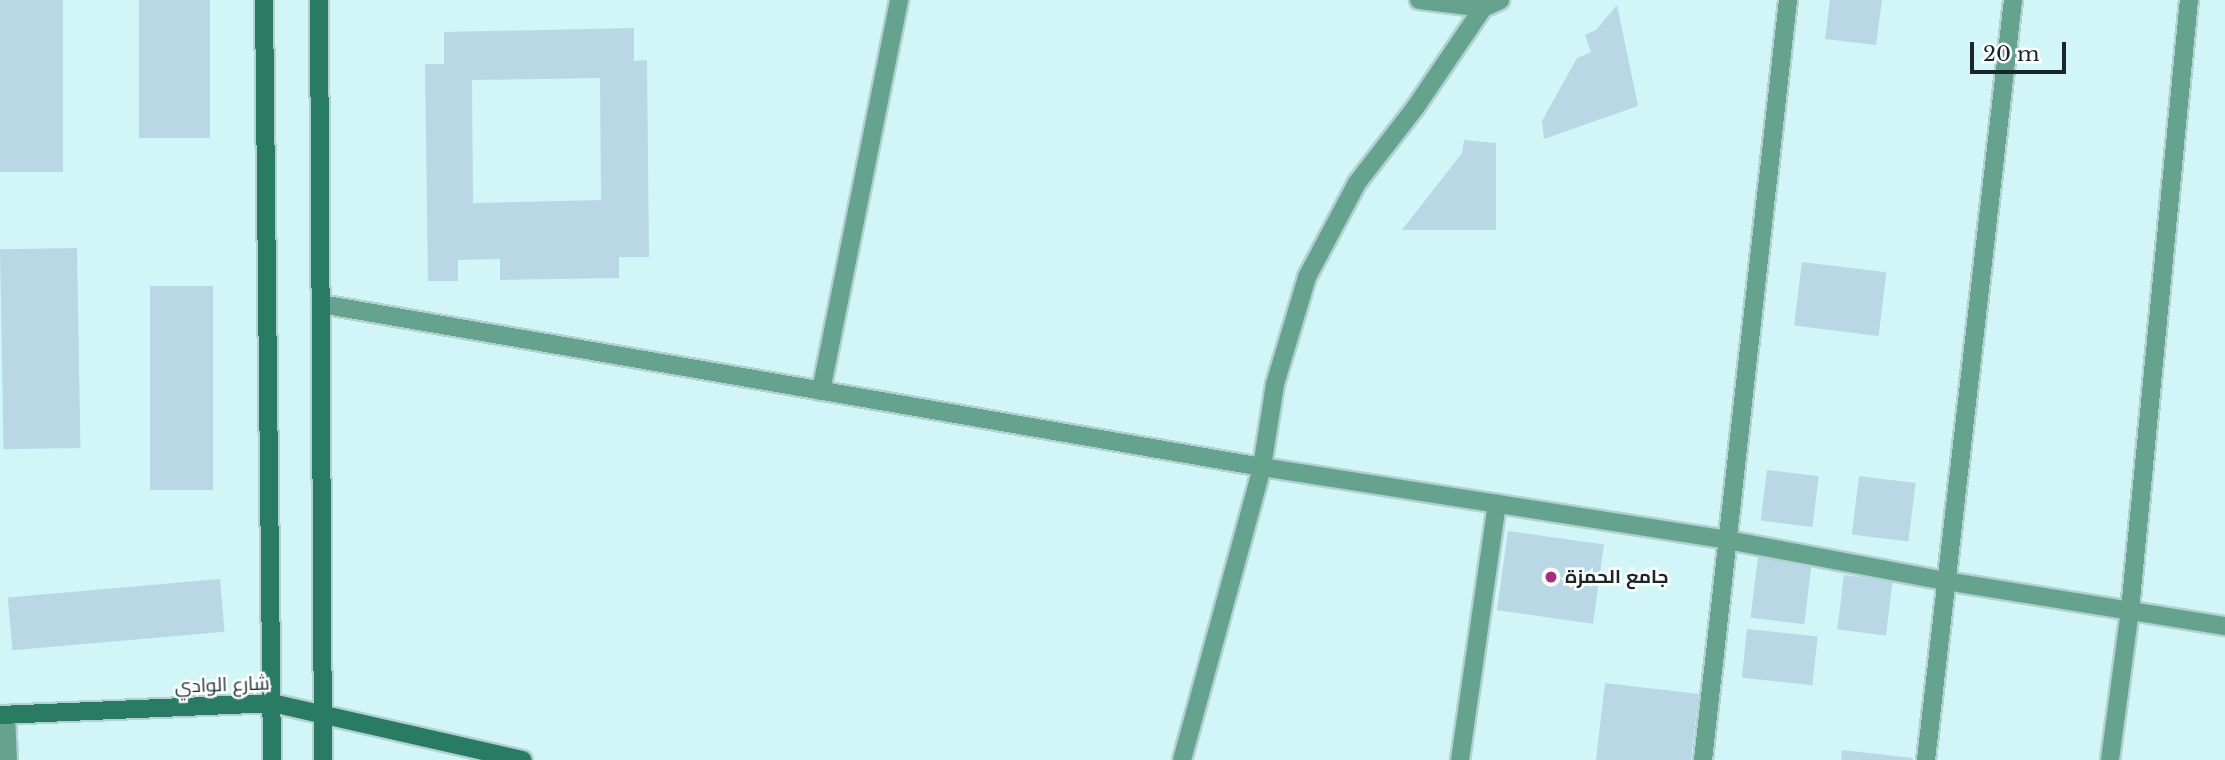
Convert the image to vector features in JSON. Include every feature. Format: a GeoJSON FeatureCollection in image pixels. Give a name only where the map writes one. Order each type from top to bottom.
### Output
{"type":"FeatureCollection","features":[{"type":"Feature","properties":{"kind":"main road"},"geometry":{"type":"LineString","coordinates":[[264,0],[272,760]]}},
{"type":"Feature","properties":{"kind":"main road"},"geometry":{"type":"LineString","coordinates":[[319,0],[323,760]]}},
{"type":"Feature","properties":{"kind":"main road","name":"شارع الوادي"},"geometry":{"type":"LineString","coordinates":[[3,715],[272,703],[523,760]]}},
{"type":"Feature","properties":{"kind":"street"},"geometry":{"type":"LineString","coordinates":[[821,391],[899,0]]}},
{"type":"Feature","properties":{"kind":"street"},"geometry":{"type":"LineString","coordinates":[[1419,0],[1483,8]]}},
{"type":"Feature","properties":{"kind":"street"},"geometry":{"type":"LineString","coordinates":[[1182,760],[1262,467],[1275,384],[1307,277],[1357,183],[1415,108],[1483,8],[1500,0]]}},
{"type":"Feature","properties":{"kind":"street"},"geometry":{"type":"LineString","coordinates":[[1703,760],[1788,0]]}},
{"type":"Feature","properties":{"kind":"street"},"geometry":{"type":"LineString","coordinates":[[1926,760],[2013,0]]}},
{"type":"Feature","properties":{"kind":"street"},"geometry":{"type":"LineString","coordinates":[[2110,760],[2130,610],[2189,0]]}},
{"type":"Feature","properties":{"kind":"street"},"geometry":{"type":"LineString","coordinates":[[321,304],[1262,467],[1728,540],[1946,581],[2225,626]]}},
{"type":"Feature","properties":{"kind":"street"},"geometry":{"type":"LineString","coordinates":[[1460,760],[1496,504]]}},
{"type":"Feature","properties":{"kind":"street"},"geometry":{"type":"LineString","coordinates":[[3,715],[8,760]]}},
{"type":"Feature","properties":{"kind":"building"},"geometry":{"type":"Polygon","coordinates":[[[0,0],[63,0],[63,172],[0,172],[0,0]]]}},
{"type":"Feature","properties":{"kind":"building"},"geometry":{"type":"Polygon","coordinates":[[[139,0],[210,0],[210,138],[139,138],[139,0]]]}},
{"type":"Feature","properties":{"kind":"building"},"geometry":{"type":"Polygon","coordinates":[[[1830,0],[1882,0],[1876,45],[1825,39],[1830,0]]]}},
{"type":"Feature","properties":{"kind":"building"},"geometry":{"type":"Polygon","coordinates":[[[1617,5],[1638,106],[1544,139],[1542,121],[1577,58],[1591,52],[1585,35],[1596,30],[1617,5]]]}},
{"type":"Feature","properties":{"kind":"building"},"geometry":{"type":"Polygon","coordinates":[[[634,28],[634,61],[647,60],[649,257],[619,257],[619,278],[500,280],[500,259],[458,260],[458,281],[428,281],[425,64],[444,64],[444,32],[634,28]],[[600,78],[472,80],[473,203],[601,200],[600,78]]]}},
{"type":"Feature","properties":{"kind":"building"},"geometry":{"type":"Polygon","coordinates":[[[1464,140],[1496,143],[1496,230],[1402,230],[1462,153],[1464,140]]]}},
{"type":"Feature","properties":{"kind":"building"},"geometry":{"type":"Polygon","coordinates":[[[77,248],[80,448],[4,449],[0,249],[77,248]]]}},
{"type":"Feature","properties":{"kind":"building"},"geometry":{"type":"Polygon","coordinates":[[[1802,262],[1886,272],[1879,336],[1794,326],[1802,262]]]}},
{"type":"Feature","properties":{"kind":"building"},"geometry":{"type":"Polygon","coordinates":[[[150,286],[213,286],[213,490],[150,490],[150,286]]]}},
{"type":"Feature","properties":{"kind":"building"},"geometry":{"type":"Polygon","coordinates":[[[1767,470],[1819,476],[1812,527],[1761,521],[1767,470]]]}},
{"type":"Feature","properties":{"kind":"building"},"geometry":{"type":"Polygon","coordinates":[[[1859,476],[1916,483],[1908,542],[1852,535],[1859,476]]]}},
{"type":"Feature","properties":{"kind":"building","name":"جامع الحمزة"},"geometry":{"type":"Polygon","coordinates":[[[1508,531],[1604,544],[1593,624],[1497,610],[1508,531]]]}},
{"type":"Feature","properties":{"kind":"building"},"geometry":{"type":"Polygon","coordinates":[[[1758,557],[1812,564],[1804,624],[1751,618],[1758,557]]]}},
{"type":"Feature","properties":{"kind":"building"},"geometry":{"type":"Polygon","coordinates":[[[1844,575],[1893,581],[1886,636],[1837,630],[1844,575]]]}},
{"type":"Feature","properties":{"kind":"building"},"geometry":{"type":"Polygon","coordinates":[[[220,579],[225,632],[12,650],[8,598],[220,579]]]}},
{"type":"Feature","properties":{"kind":"building"},"geometry":{"type":"Polygon","coordinates":[[[1747,629],[1818,636],[1812,685],[1742,678],[1747,629]]]}},
{"type":"Feature","properties":{"kind":"building"},"geometry":{"type":"Polygon","coordinates":[[[1605,683],[1699,694],[1691,760],[1596,760],[1605,683]]]}},
{"type":"Feature","properties":{"kind":"building"},"geometry":{"type":"Polygon","coordinates":[[[1842,750],[1913,758],[1913,760],[1841,760],[1842,750]]]}},
{"type":"Feature","properties":{"kind":"place","name":"جامع الحمزة"},"geometry":{"type":"Point","coordinates":[1551,577]}}]}
